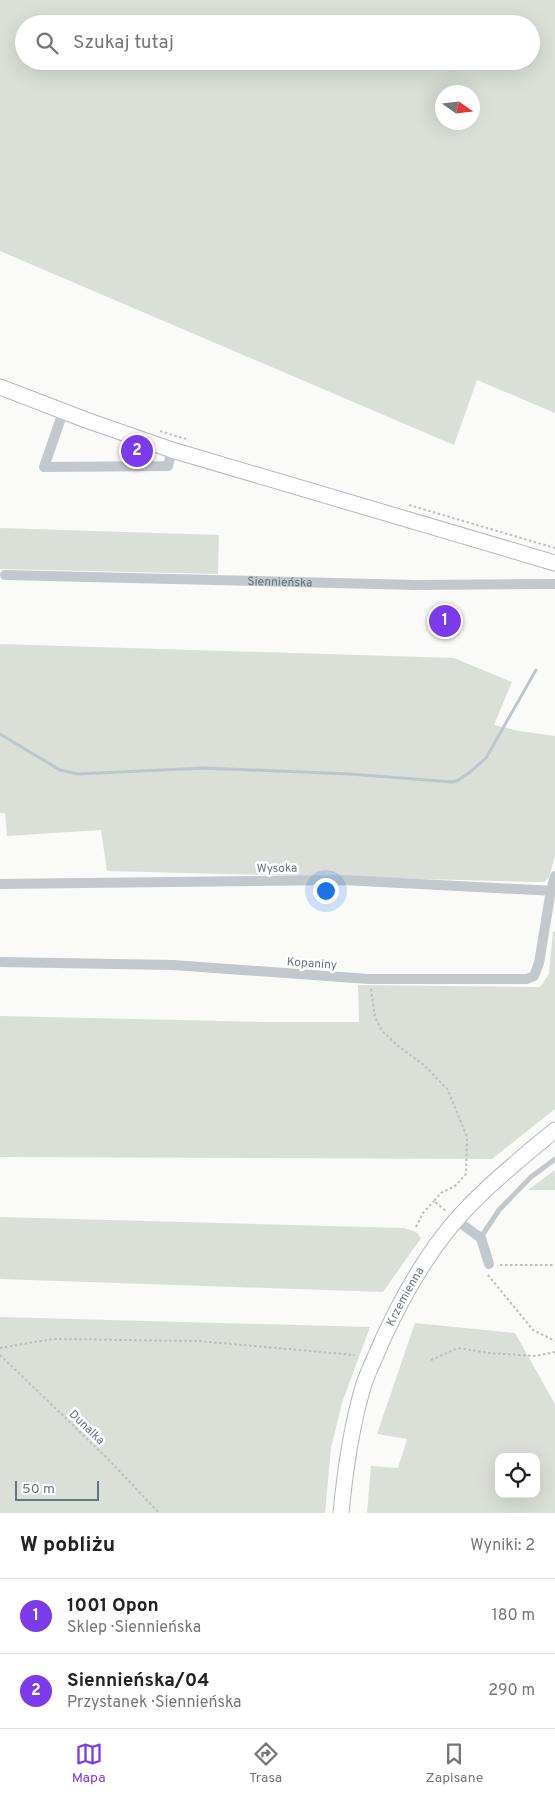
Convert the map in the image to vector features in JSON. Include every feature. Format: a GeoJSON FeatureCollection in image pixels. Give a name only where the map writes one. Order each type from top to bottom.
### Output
{"type":"FeatureCollection","features":[{"type":"Feature","properties":{"kind":"main road"},"geometry":{"type":"LineString","coordinates":[[0,387],[63,412],[172,450],[555,563]]}},
{"type":"Feature","properties":{"kind":"main road","name":"Krzemienna"},"geometry":{"type":"LineString","coordinates":[[341,1513],[344,1479],[364,1386],[394,1316],[413,1281],[430,1254],[456,1220],[480,1194],[555,1130]]}},
{"type":"Feature","properties":{"kind":"street"},"geometry":{"type":"LineString","coordinates":[[63,412],[44,467],[168,466],[172,450]]}},
{"type":"Feature","properties":{"kind":"street","name":"Siennieńska"},"geometry":{"type":"LineString","coordinates":[[5,575],[415,585],[555,584]]}},
{"type":"Feature","properties":{"kind":"street"},"geometry":{"type":"LineString","coordinates":[[553,890],[555,876]]}},
{"type":"Feature","properties":{"kind":"street","name":"Wysoka"},"geometry":{"type":"LineString","coordinates":[[0,884],[343,880],[553,890]]}},
{"type":"Feature","properties":{"kind":"street","name":"Kopaniny"},"geometry":{"type":"LineString","coordinates":[[0,962],[172,965],[369,979],[527,979],[534,976],[539,963],[553,890]]}},
{"type":"Feature","properties":{"kind":"street"},"geometry":{"type":"LineString","coordinates":[[456,1220],[481,1238],[489,1264]]}},
{"type":"Feature","properties":{"kind":"lane"},"geometry":{"type":"LineString","coordinates":[[481,1238],[499,1210],[531,1178],[555,1159]]}},
{"type":"Feature","properties":{"kind":"path"},"geometry":{"type":"LineString","coordinates":[[154,429],[190,441]]}},
{"type":"Feature","properties":{"kind":"path"},"geometry":{"type":"LineString","coordinates":[[409,505],[555,548]]}},
{"type":"Feature","properties":{"kind":"path"},"geometry":{"type":"LineString","coordinates":[[369,979],[375,1017],[382,1031],[425,1066],[448,1090],[467,1137],[466,1174],[456,1186],[441,1193],[423,1214],[416,1227]]}},
{"type":"Feature","properties":{"kind":"path"},"geometry":{"type":"LineString","coordinates":[[434,1201],[456,1220]]}},
{"type":"Feature","properties":{"kind":"path"},"geometry":{"type":"LineString","coordinates":[[555,1265],[489,1264],[487,1274],[533,1330],[555,1341]]}},
{"type":"Feature","properties":{"kind":"path"},"geometry":{"type":"LineString","coordinates":[[0,1348],[52,1339],[198,1341],[355,1354]]}},
{"type":"Feature","properties":{"kind":"path"},"geometry":{"type":"LineString","coordinates":[[431,1360],[458,1348],[489,1353],[535,1356],[555,1352]]}},
{"type":"Feature","properties":{"kind":"path","name":"Dunalka"},"geometry":{"type":"LineString","coordinates":[[0,1355],[107,1458],[159,1513]]}},
{"type":"Feature","properties":{"kind":"shaded area"},"geometry":{"type":"Polygon","coordinates":[[[0,0],[555,0],[555,413],[477,380],[454,445],[0,251],[0,0]]]}},
{"type":"Feature","properties":{"kind":"shaded area"},"geometry":{"type":"Polygon","coordinates":[[[0,528],[219,535],[218,574],[0,569],[0,528]]]}},
{"type":"Feature","properties":{"kind":"shaded area"},"geometry":{"type":"Polygon","coordinates":[[[0,644],[454,658],[512,682],[494,725],[555,736],[555,856],[549,877],[544,882],[538,882],[107,871],[101,830],[7,836],[5,813],[0,813],[0,644]]]}},
{"type":"Feature","properties":{"kind":"shaded area"},"geometry":{"type":"Polygon","coordinates":[[[553,931],[555,932],[555,1109],[492,1159],[0,1157],[0,1016],[264,1022],[359,1022],[358,985],[540,987],[549,974],[553,931]]]}},
{"type":"Feature","properties":{"kind":"shaded area"},"geometry":{"type":"Polygon","coordinates":[[[555,1170],[555,1190],[528,1190],[555,1170]]]}},
{"type":"Feature","properties":{"kind":"shaded area"},"geometry":{"type":"Polygon","coordinates":[[[0,1217],[404,1228],[416,1232],[421,1238],[383,1292],[0,1279],[0,1217]]]}},
{"type":"Feature","properties":{"kind":"shaded area"},"geometry":{"type":"Polygon","coordinates":[[[0,1317],[370,1327],[342,1403],[331,1448],[325,1513],[0,1513],[0,1317]]]}},
{"type":"Feature","properties":{"kind":"shaded area"},"geometry":{"type":"Polygon","coordinates":[[[415,1323],[515,1333],[555,1404],[555,1513],[367,1513],[371,1466],[398,1468],[407,1439],[377,1434],[415,1323]]]}},
{"type":"Feature","properties":{"kind":"waterway"},"geometry":{"type":"LineString","coordinates":[[0,734],[60,770],[78,774],[204,768],[350,774],[452,782],[469,773],[486,758],[536,670]]}},
{"type":"Feature","properties":{"kind":"place","name":"Siennieńska/04"},"geometry":{"type":"Point","coordinates":[137,451]}},
{"type":"Feature","properties":{"kind":"place","name":"1001 Opon"},"geometry":{"type":"Point","coordinates":[445,621]}}]}
